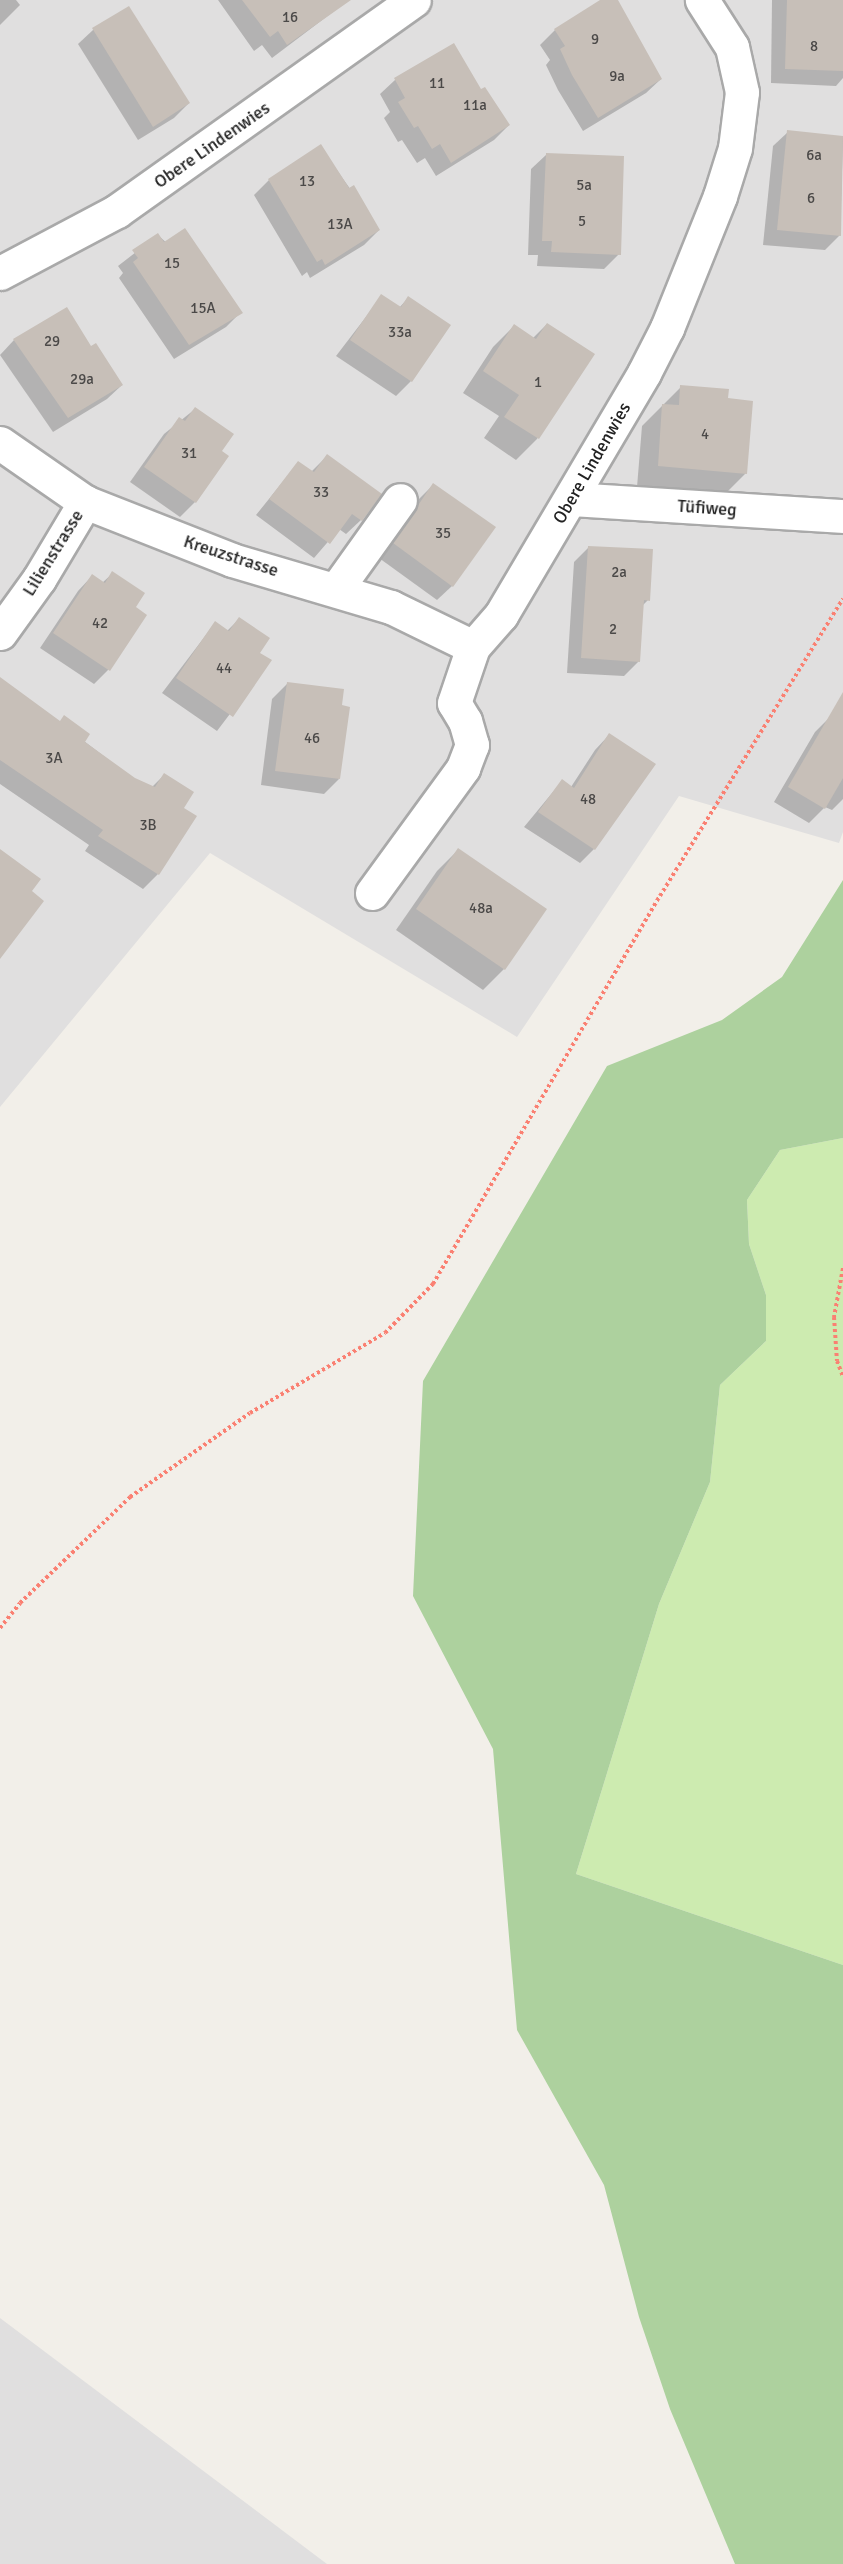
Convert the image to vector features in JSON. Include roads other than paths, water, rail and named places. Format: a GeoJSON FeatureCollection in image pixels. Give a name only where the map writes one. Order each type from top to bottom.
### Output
{"type":"FeatureCollection","features":[{"type":"Feature","properties":{"kind":"street","name":"Obere Lindenwies"},"geometry":{"type":"LineString","coordinates":[[0,273],[117,211],[414,0]]}},
{"type":"Feature","properties":{"kind":"street","name":"Obere Lindenwies"},"geometry":{"type":"LineString","coordinates":[[372,893],[463,768],[472,746],[465,721],[454,703],[472,647],[501,615],[572,499],[667,327],[698,257],[735,148],[742,92],[732,47],[702,0]]}},
{"type":"Feature","properties":{"kind":"street","name":"Kreuzstrasse"},"geometry":{"type":"LineString","coordinates":[[0,443],[85,502],[232,560],[337,588],[391,607],[472,647]]}},
{"type":"Feature","properties":{"kind":"street","name":"Tüfiweg"},"geometry":{"type":"LineString","coordinates":[[572,499],[843,516]]}},
{"type":"Feature","properties":{"kind":"street"},"geometry":{"type":"LineString","coordinates":[[337,588],[400,500]]}},
{"type":"Feature","properties":{"kind":"street","name":"Lilienstrasse"},"geometry":{"type":"LineString","coordinates":[[0,633],[39,579],[85,502]]}}]}
